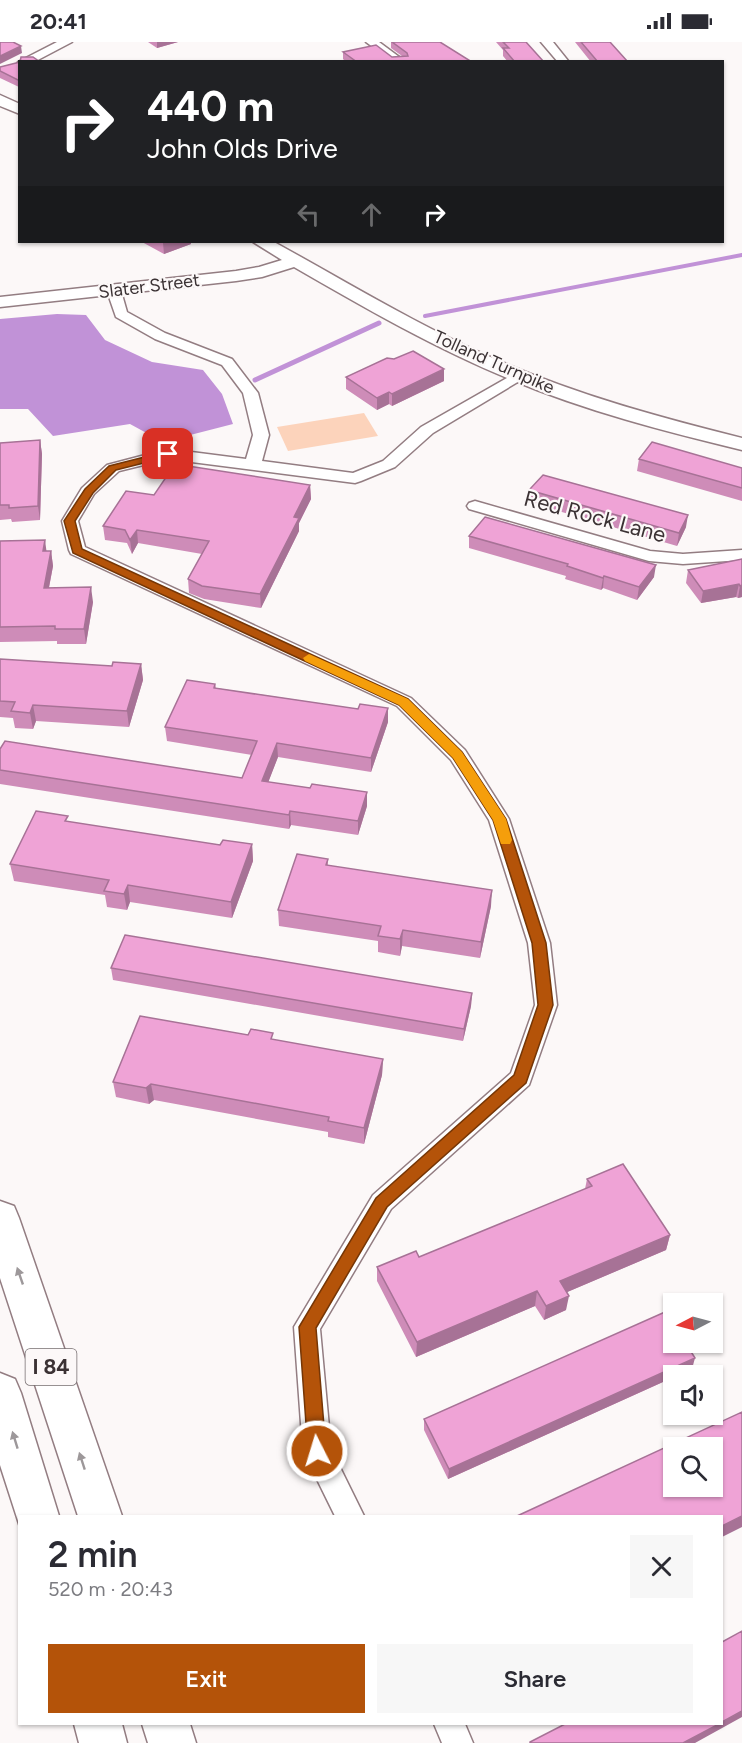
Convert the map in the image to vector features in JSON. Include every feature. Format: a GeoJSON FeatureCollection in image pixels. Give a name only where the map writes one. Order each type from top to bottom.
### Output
{"type":"FeatureCollection","features":[{"type":"Feature","properties":{"kind":"highway","name":"I 84"},"geometry":{"type":"LineString","coordinates":[[0,1218],[100,1515]]}},
{"type":"Feature","properties":{"kind":"highway"},"geometry":{"type":"LineString","coordinates":[[0,1393],[37,1515]]}},
{"type":"Feature","properties":{"kind":"highway"},"geometry":{"type":"LineString","coordinates":[[98,1725],[103,1743]]}},
{"type":"Feature","properties":{"kind":"highway"},"geometry":{"type":"LineString","coordinates":[[166,1725],[172,1743]]}},
{"type":"Feature","properties":{"kind":"street"},"geometry":{"type":"LineString","coordinates":[[28,60],[66,42]]}},
{"type":"Feature","properties":{"kind":"street"},"geometry":{"type":"LineString","coordinates":[[372,42],[397,60]]}},
{"type":"Feature","properties":{"kind":"street"},"geometry":{"type":"LineString","coordinates":[[547,42],[562,60]]}},
{"type":"Feature","properties":{"kind":"street"},"geometry":{"type":"LineString","coordinates":[[0,100],[18,109]]}},
{"type":"Feature","properties":{"kind":"street","name":"Tolland Turnpike"},"geometry":{"type":"LineString","coordinates":[[264,243],[456,348],[519,377],[631,415],[742,444]]}},
{"type":"Feature","properties":{"kind":"street","name":"Slater Street"},"geometry":{"type":"LineString","coordinates":[[0,302],[236,276],[262,272],[296,261]]}},
{"type":"Feature","properties":{"kind":"street"},"geometry":{"type":"LineString","coordinates":[[114,291],[121,314],[160,336],[227,362],[250,393],[261,435],[253,464]]}},
{"type":"Feature","properties":{"kind":"street"},"geometry":{"type":"LineString","coordinates":[[349,1515],[317,1451],[307,1327],[382,1202],[521,1078],[546,1005],[539,943],[499,819],[458,755],[404,702],[77,550],[70,521],[88,491],[113,468],[168,454],[355,478],[389,464],[426,430],[519,377]]}},
{"type":"Feature","properties":{"kind":"street","name":"Red Rock Lane"},"geometry":{"type":"LineString","coordinates":[[474,506],[649,556],[683,559],[742,555]]}},
{"type":"Feature","properties":{"kind":"street"},"geometry":{"type":"LineString","coordinates":[[449,1725],[458,1743]]}},
{"type":"Feature","properties":{"kind":"shaded area"},"geometry":{"type":"Polygon","coordinates":[[[57,314],[86,315],[105,340],[152,362],[203,370],[222,394],[233,424],[163,442],[130,424],[53,436],[28,409],[0,409],[0,319],[57,314]]]}},
{"type":"Feature","properties":{"kind":"shaded area"},"geometry":{"type":"Polygon","coordinates":[[[364,413],[378,436],[288,451],[277,427],[364,413]]]}},
{"type":"Feature","properties":{"kind":"building"},"geometry":{"type":"Polygon","coordinates":[[[0,42],[13,42],[21,46],[0,56],[0,42]]]}},
{"type":"Feature","properties":{"kind":"building"},"geometry":{"type":"Polygon","coordinates":[[[392,42],[440,42],[469,60],[354,60],[343,52],[376,45],[392,57],[408,56],[392,42]]]}},
{"type":"Feature","properties":{"kind":"building"},"geometry":{"type":"Polygon","coordinates":[[[503,42],[526,42],[542,60],[513,60],[503,48],[509,48],[503,42]]]}},
{"type":"Feature","properties":{"kind":"building"},"geometry":{"type":"Polygon","coordinates":[[[581,42],[610,42],[626,60],[596,60],[581,42]]]}},
{"type":"Feature","properties":{"kind":"building"},"geometry":{"type":"Polygon","coordinates":[[[21,57],[33,57],[37,60],[20,60],[21,57]]]}},
{"type":"Feature","properties":{"kind":"building"},"geometry":{"type":"Polygon","coordinates":[[[18,62],[18,80],[0,71],[0,67],[18,62]]]}},
{"type":"Feature","properties":{"kind":"building"},"geometry":{"type":"Polygon","coordinates":[[[413,351],[444,369],[392,394],[389,392],[377,398],[346,377],[387,358],[394,359],[413,351]]]}},
{"type":"Feature","properties":{"kind":"building"},"geometry":{"type":"Polygon","coordinates":[[[40,440],[38,506],[9,508],[9,505],[0,505],[0,443],[40,440]]]}},
{"type":"Feature","properties":{"kind":"building"},"geometry":{"type":"Polygon","coordinates":[[[652,442],[742,468],[742,488],[639,459],[652,442]]]}},
{"type":"Feature","properties":{"kind":"building"},"geometry":{"type":"Polygon","coordinates":[[[175,464],[310,485],[294,517],[299,518],[260,594],[202,586],[188,579],[209,541],[137,530],[130,540],[125,530],[103,526],[126,491],[154,495],[175,464]]]}},
{"type":"Feature","properties":{"kind":"building"},"geometry":{"type":"Polygon","coordinates":[[[543,475],[688,515],[679,533],[529,490],[543,475]]]}},
{"type":"Feature","properties":{"kind":"building"},"geometry":{"type":"Polygon","coordinates":[[[485,517],[656,565],[639,587],[604,576],[603,578],[567,566],[568,564],[469,536],[485,517]]]}},
{"type":"Feature","properties":{"kind":"building"},"geometry":{"type":"Polygon","coordinates":[[[45,540],[43,551],[51,551],[44,588],[91,587],[84,629],[55,629],[55,626],[0,627],[0,541],[45,540]]]}},
{"type":"Feature","properties":{"kind":"building"},"geometry":{"type":"Polygon","coordinates":[[[742,559],[742,585],[740,586],[739,584],[703,591],[688,570],[742,559]]]}},
{"type":"Feature","properties":{"kind":"building"},"geometry":{"type":"Polygon","coordinates":[[[0,659],[112,666],[113,662],[141,664],[127,711],[33,705],[30,713],[11,711],[15,702],[0,701],[0,659]]]}},
{"type":"Feature","properties":{"kind":"building"},"geometry":{"type":"Polygon","coordinates":[[[187,680],[215,684],[214,688],[358,709],[360,704],[388,708],[371,758],[277,743],[262,781],[310,788],[312,784],[367,792],[358,821],[290,811],[289,815],[0,770],[0,749],[5,741],[242,778],[257,741],[165,727],[187,680]]]}},
{"type":"Feature","properties":{"kind":"building"},"geometry":{"type":"Polygon","coordinates":[[[36,811],[68,816],[65,821],[220,845],[223,840],[252,844],[231,902],[128,885],[124,894],[104,891],[109,880],[10,864],[36,811]]]}},
{"type":"Feature","properties":{"kind":"building"},"geometry":{"type":"Polygon","coordinates":[[[297,854],[328,859],[326,865],[492,890],[481,942],[403,930],[400,939],[378,936],[381,926],[278,910],[297,854]]]}},
{"type":"Feature","properties":{"kind":"building"},"geometry":{"type":"Polygon","coordinates":[[[125,935],[472,993],[464,1029],[111,968],[125,935]]]}},
{"type":"Feature","properties":{"kind":"building"},"geometry":{"type":"Polygon","coordinates":[[[140,1016],[248,1035],[251,1029],[273,1033],[271,1039],[383,1059],[364,1128],[328,1121],[329,1117],[151,1084],[146,1088],[113,1082],[140,1016]]]}},
{"type":"Feature","properties":{"kind":"building"},"geometry":{"type":"Polygon","coordinates":[[[623,1164],[670,1235],[560,1281],[569,1296],[546,1306],[537,1291],[417,1342],[377,1267],[416,1251],[419,1257],[592,1186],[587,1179],[623,1164]]]}},
{"type":"Feature","properties":{"kind":"building"},"geometry":{"type":"Polygon","coordinates":[[[663,1313],[663,1353],[692,1353],[695,1358],[679,1365],[663,1365],[663,1372],[449,1469],[424,1419],[663,1313]]]}},
{"type":"Feature","properties":{"kind":"building"},"geometry":{"type":"Polygon","coordinates":[[[742,1412],[742,1516],[723,1526],[723,1515],[519,1515],[663,1449],[663,1497],[723,1497],[723,1437],[688,1437],[714,1425],[723,1425],[723,1421],[742,1412]]]}},
{"type":"Feature","properties":{"kind":"building"},"geometry":{"type":"Polygon","coordinates":[[[742,1631],[742,1711],[723,1721],[723,1641],[742,1631]]]}},
{"type":"Feature","properties":{"kind":"building"},"geometry":{"type":"Polygon","coordinates":[[[563,1725],[717,1725],[683,1743],[530,1742],[563,1725]]]}},
{"type":"Feature","properties":{"kind":"waterway"},"geometry":{"type":"LineString","coordinates":[[425,316],[742,255]]}},
{"type":"Feature","properties":{"kind":"waterway"},"geometry":{"type":"LineString","coordinates":[[255,380],[379,323]]}},
{"type":"Feature","properties":{"kind":"slow traffic"},"geometry":{"type":"LineString","coordinates":[[309,658],[404,702],[458,755],[499,819],[506,840]]}},
{"type":"Feature","properties":{"kind":"route"},"geometry":{"type":"LineString","coordinates":[[168,454],[113,468],[88,491],[70,521],[77,550],[404,702],[458,755],[499,819],[539,943],[546,1005],[521,1078],[382,1202],[307,1327],[317,1451]]}}]}
